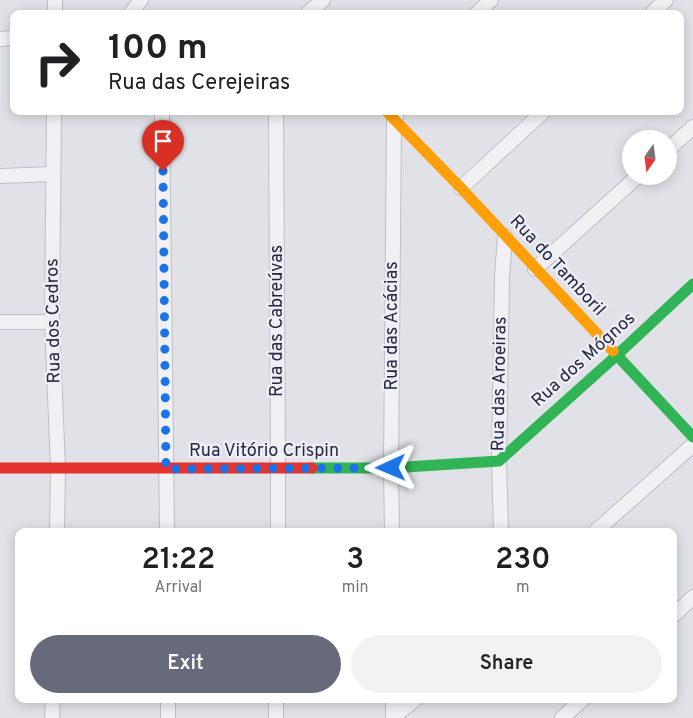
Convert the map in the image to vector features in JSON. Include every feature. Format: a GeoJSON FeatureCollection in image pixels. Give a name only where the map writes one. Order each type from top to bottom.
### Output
{"type":"FeatureCollection","features":[{"type":"Feature","properties":{"kind":"street"},"geometry":{"type":"LineString","coordinates":[[133,10],[141,0]]}},
{"type":"Feature","properties":{"kind":"street"},"geometry":{"type":"LineString","coordinates":[[312,10],[323,0]]}},
{"type":"Feature","properties":{"kind":"street"},"geometry":{"type":"LineString","coordinates":[[480,10],[491,0]]}},
{"type":"Feature","properties":{"kind":"street"},"geometry":{"type":"LineString","coordinates":[[655,10],[666,0]]}},
{"type":"Feature","properties":{"kind":"street","name":"Rua dos Cedros"},"geometry":{"type":"LineString","coordinates":[[54,115],[52,322],[58,468],[57,528]]}},
{"type":"Feature","properties":{"kind":"street"},"geometry":{"type":"LineString","coordinates":[[162,115],[166,528]]}},
{"type":"Feature","properties":{"kind":"street","name":"Rua das Cabreúvas"},"geometry":{"type":"LineString","coordinates":[[276,115],[278,528]]}},
{"type":"Feature","properties":{"kind":"street","name":"Rua das Acácias"},"geometry":{"type":"LineString","coordinates":[[392,528],[393,115]]}},
{"type":"Feature","properties":{"kind":"street","name":"Rua do Tamboril"},"geometry":{"type":"LineString","coordinates":[[394,115],[535,270],[693,437]]}},
{"type":"Feature","properties":{"kind":"street"},"geometry":{"type":"LineString","coordinates":[[460,188],[540,115]]}},
{"type":"Feature","properties":{"kind":"street"},"geometry":{"type":"LineString","coordinates":[[678,141],[693,127]]}},
{"type":"Feature","properties":{"kind":"street"},"geometry":{"type":"LineString","coordinates":[[0,176],[53,174]]}},
{"type":"Feature","properties":{"kind":"street"},"geometry":{"type":"LineString","coordinates":[[535,270],[628,185]]}},
{"type":"Feature","properties":{"kind":"street","name":"Rua das Aroeiras"},"geometry":{"type":"LineString","coordinates":[[501,528],[499,461],[502,276],[505,236]]}},
{"type":"Feature","properties":{"kind":"street","name":"Rua dos Mógnos"},"geometry":{"type":"LineString","coordinates":[[499,461],[693,284]]}},
{"type":"Feature","properties":{"kind":"street"},"geometry":{"type":"LineString","coordinates":[[0,322],[52,322]]}},
{"type":"Feature","properties":{"kind":"street"},"geometry":{"type":"LineString","coordinates":[[599,528],[693,445]]}},
{"type":"Feature","properties":{"kind":"street","name":"Rua Vitório Crispin"},"geometry":{"type":"LineString","coordinates":[[0,468],[391,468],[499,461]]}},
{"type":"Feature","properties":{"kind":"street"},"geometry":{"type":"LineString","coordinates":[[677,612],[693,597]]}},
{"type":"Feature","properties":{"kind":"street"},"geometry":{"type":"LineString","coordinates":[[52,718],[53,703]]}},
{"type":"Feature","properties":{"kind":"street"},"geometry":{"type":"LineString","coordinates":[[168,703],[168,718]]}},
{"type":"Feature","properties":{"kind":"street"},"geometry":{"type":"LineString","coordinates":[[276,703],[276,718]]}},
{"type":"Feature","properties":{"kind":"street"},"geometry":{"type":"LineString","coordinates":[[393,703],[393,717]]}},
{"type":"Feature","properties":{"kind":"street"},"geometry":{"type":"LineString","coordinates":[[393,717],[411,703]]}},
{"type":"Feature","properties":{"kind":"street"},"geometry":{"type":"LineString","coordinates":[[562,718],[579,703]]}},
{"type":"Feature","properties":{"kind":"traffic: fast"},"geometry":{"type":"LineString","coordinates":[[312,468],[391,468],[499,461],[693,284]]}},
{"type":"Feature","properties":{"kind":"traffic: fast"},"geometry":{"type":"LineString","coordinates":[[613,351],[693,437]]}},
{"type":"Feature","properties":{"kind":"traffic: slow"},"geometry":{"type":"LineString","coordinates":[[390,115],[461,188],[613,351]]}},
{"type":"Feature","properties":{"kind":"traffic: jam"},"geometry":{"type":"LineString","coordinates":[[0,468],[312,468]]}},
{"type":"Feature","properties":{"kind":"route"},"geometry":{"type":"LineString","coordinates":[[163,171],[166,469],[391,468]]}}]}
